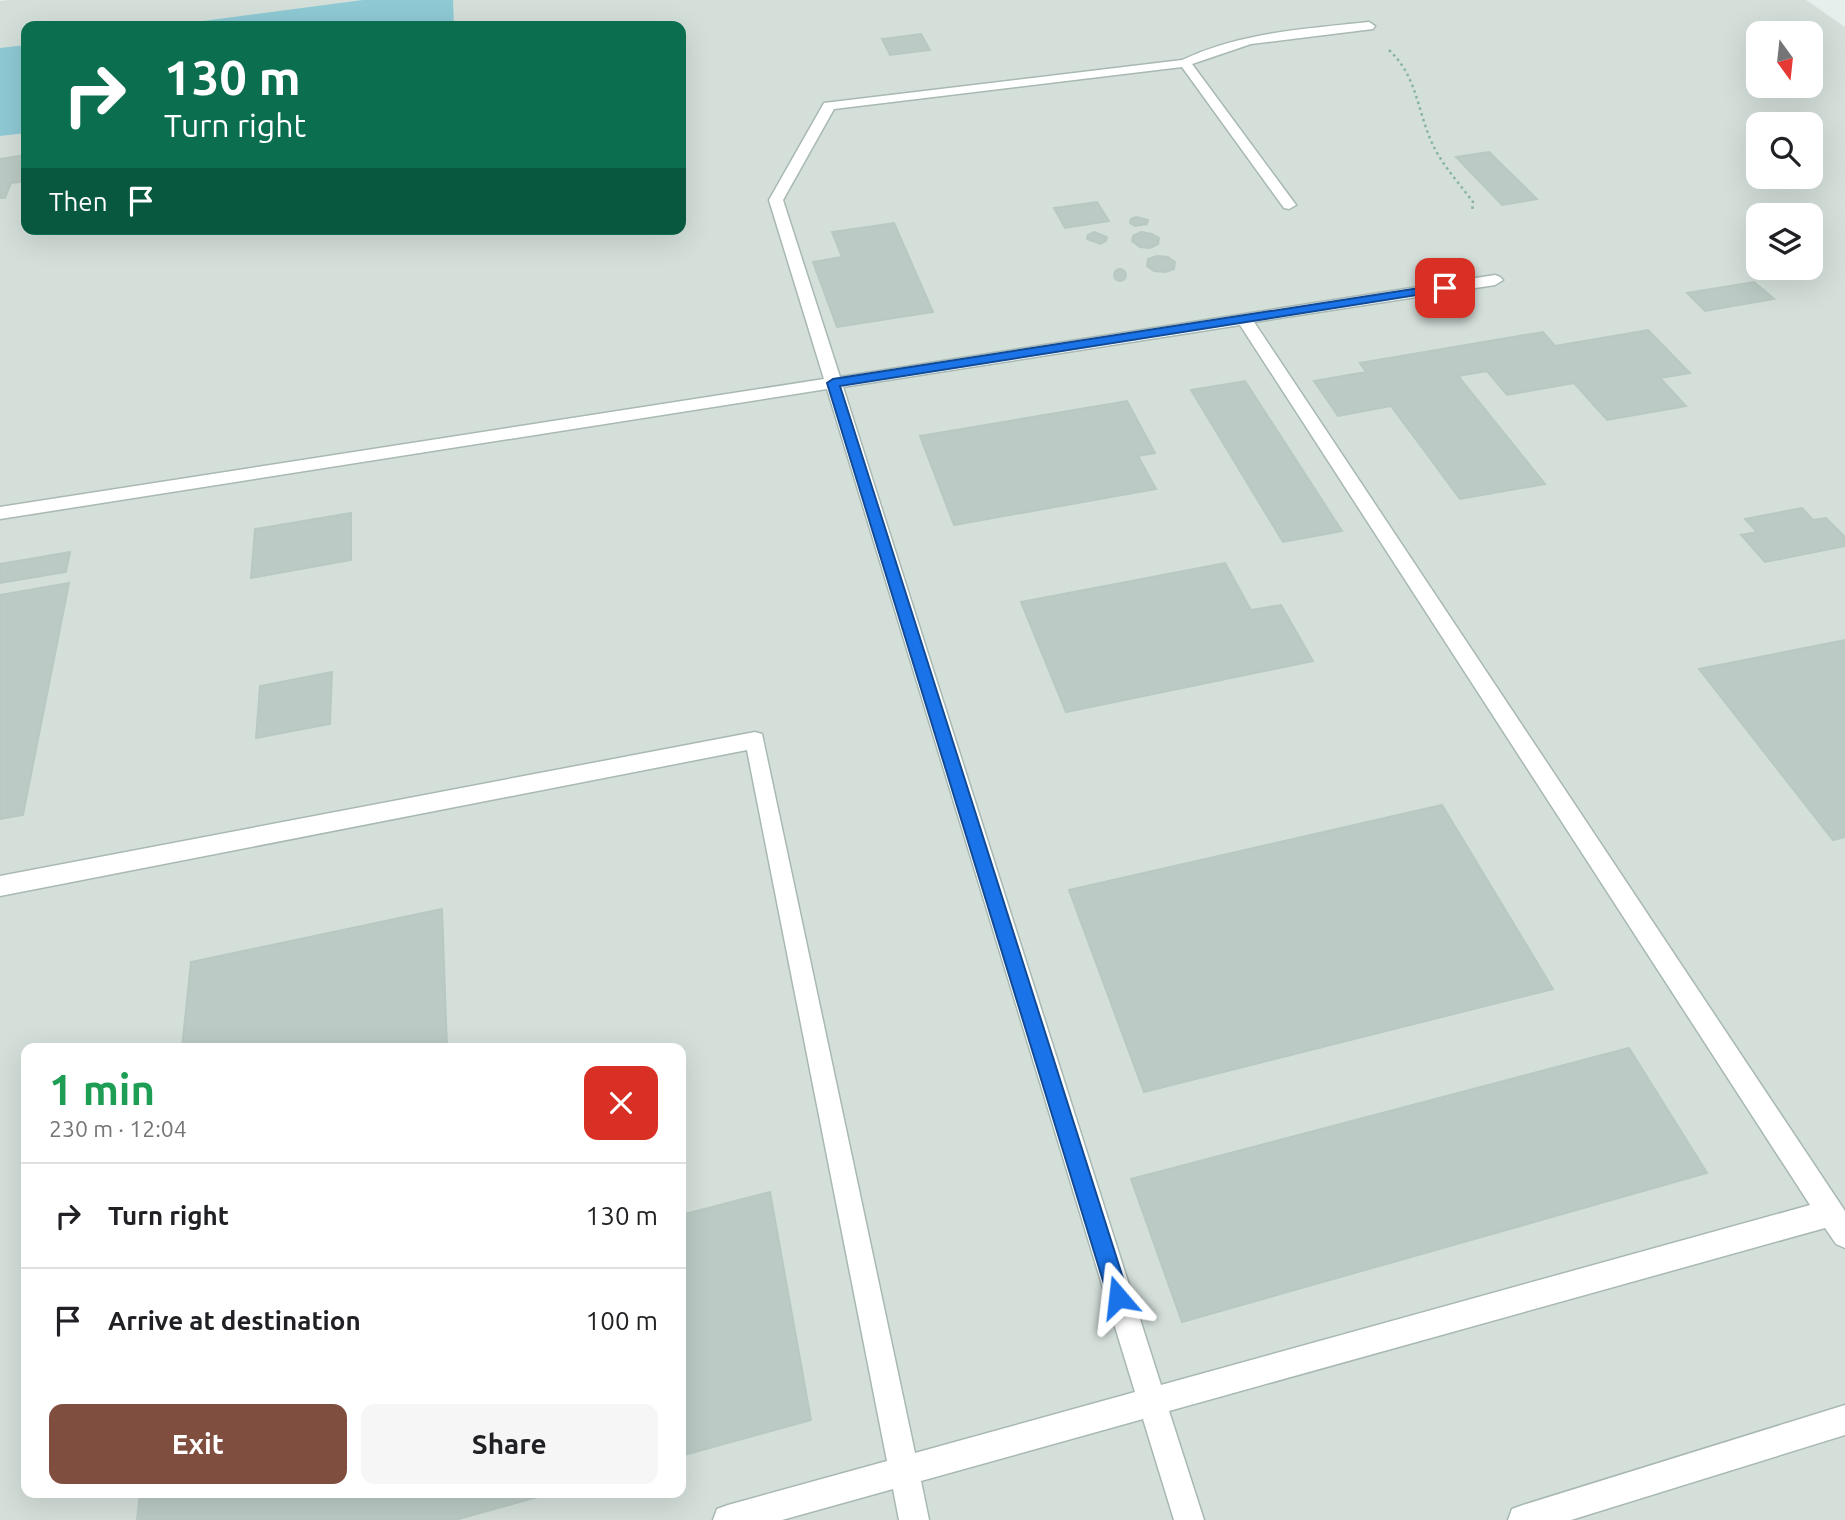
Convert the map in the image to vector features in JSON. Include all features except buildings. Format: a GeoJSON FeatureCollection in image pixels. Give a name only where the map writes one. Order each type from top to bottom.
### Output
{"type":"FeatureCollection","features":[{"type":"Feature","properties":{"kind":"lane"},"geometry":{"type":"LineString","coordinates":[[1189,1520],[776,201],[829,106],[1185,63],[1205,52],[1252,40],[1363,27]]}},
{"type":"Feature","properties":{"kind":"lane"},"geometry":{"type":"LineString","coordinates":[[1185,63],[1289,205]]}},
{"type":"Feature","properties":{"kind":"lane"},"geometry":{"type":"LineString","coordinates":[[0,513],[1495,280]]}},
{"type":"Feature","properties":{"kind":"lane"},"geometry":{"type":"LineString","coordinates":[[729,1520],[1151,1402],[1838,1224],[1244,319]]}},
{"type":"Feature","properties":{"kind":"lane"},"geometry":{"type":"LineString","coordinates":[[0,886],[755,740],[914,1520]]}},
{"type":"Feature","properties":{"kind":"lane"},"geometry":{"type":"LineString","coordinates":[[1523,1520],[1845,1420]]}},
{"type":"Feature","properties":{"kind":"path"},"geometry":{"type":"LineString","coordinates":[[1363,27],[1393,52],[1406,69],[1416,86],[1433,144],[1447,169],[1473,202],[1472,212]]}},
{"type":"Feature","properties":{"kind":"shaded area"},"geometry":{"type":"Polygon","coordinates":[[[1806,0],[1845,27],[1845,1520],[0,1520],[0,1],[1806,0]]]}},
{"type":"Feature","properties":{"kind":"water"},"geometry":{"type":"Polygon","coordinates":[[[363,0],[453,0],[454,21],[203,21],[363,0]]]}},
{"type":"Feature","properties":{"kind":"water"},"geometry":{"type":"Polygon","coordinates":[[[21,46],[21,134],[0,136],[0,48],[21,46]]]}},
{"type":"Feature","properties":{"kind":"route"},"geometry":{"type":"LineString","coordinates":[[1118,1297],[833,383],[1445,288]]}}]}
